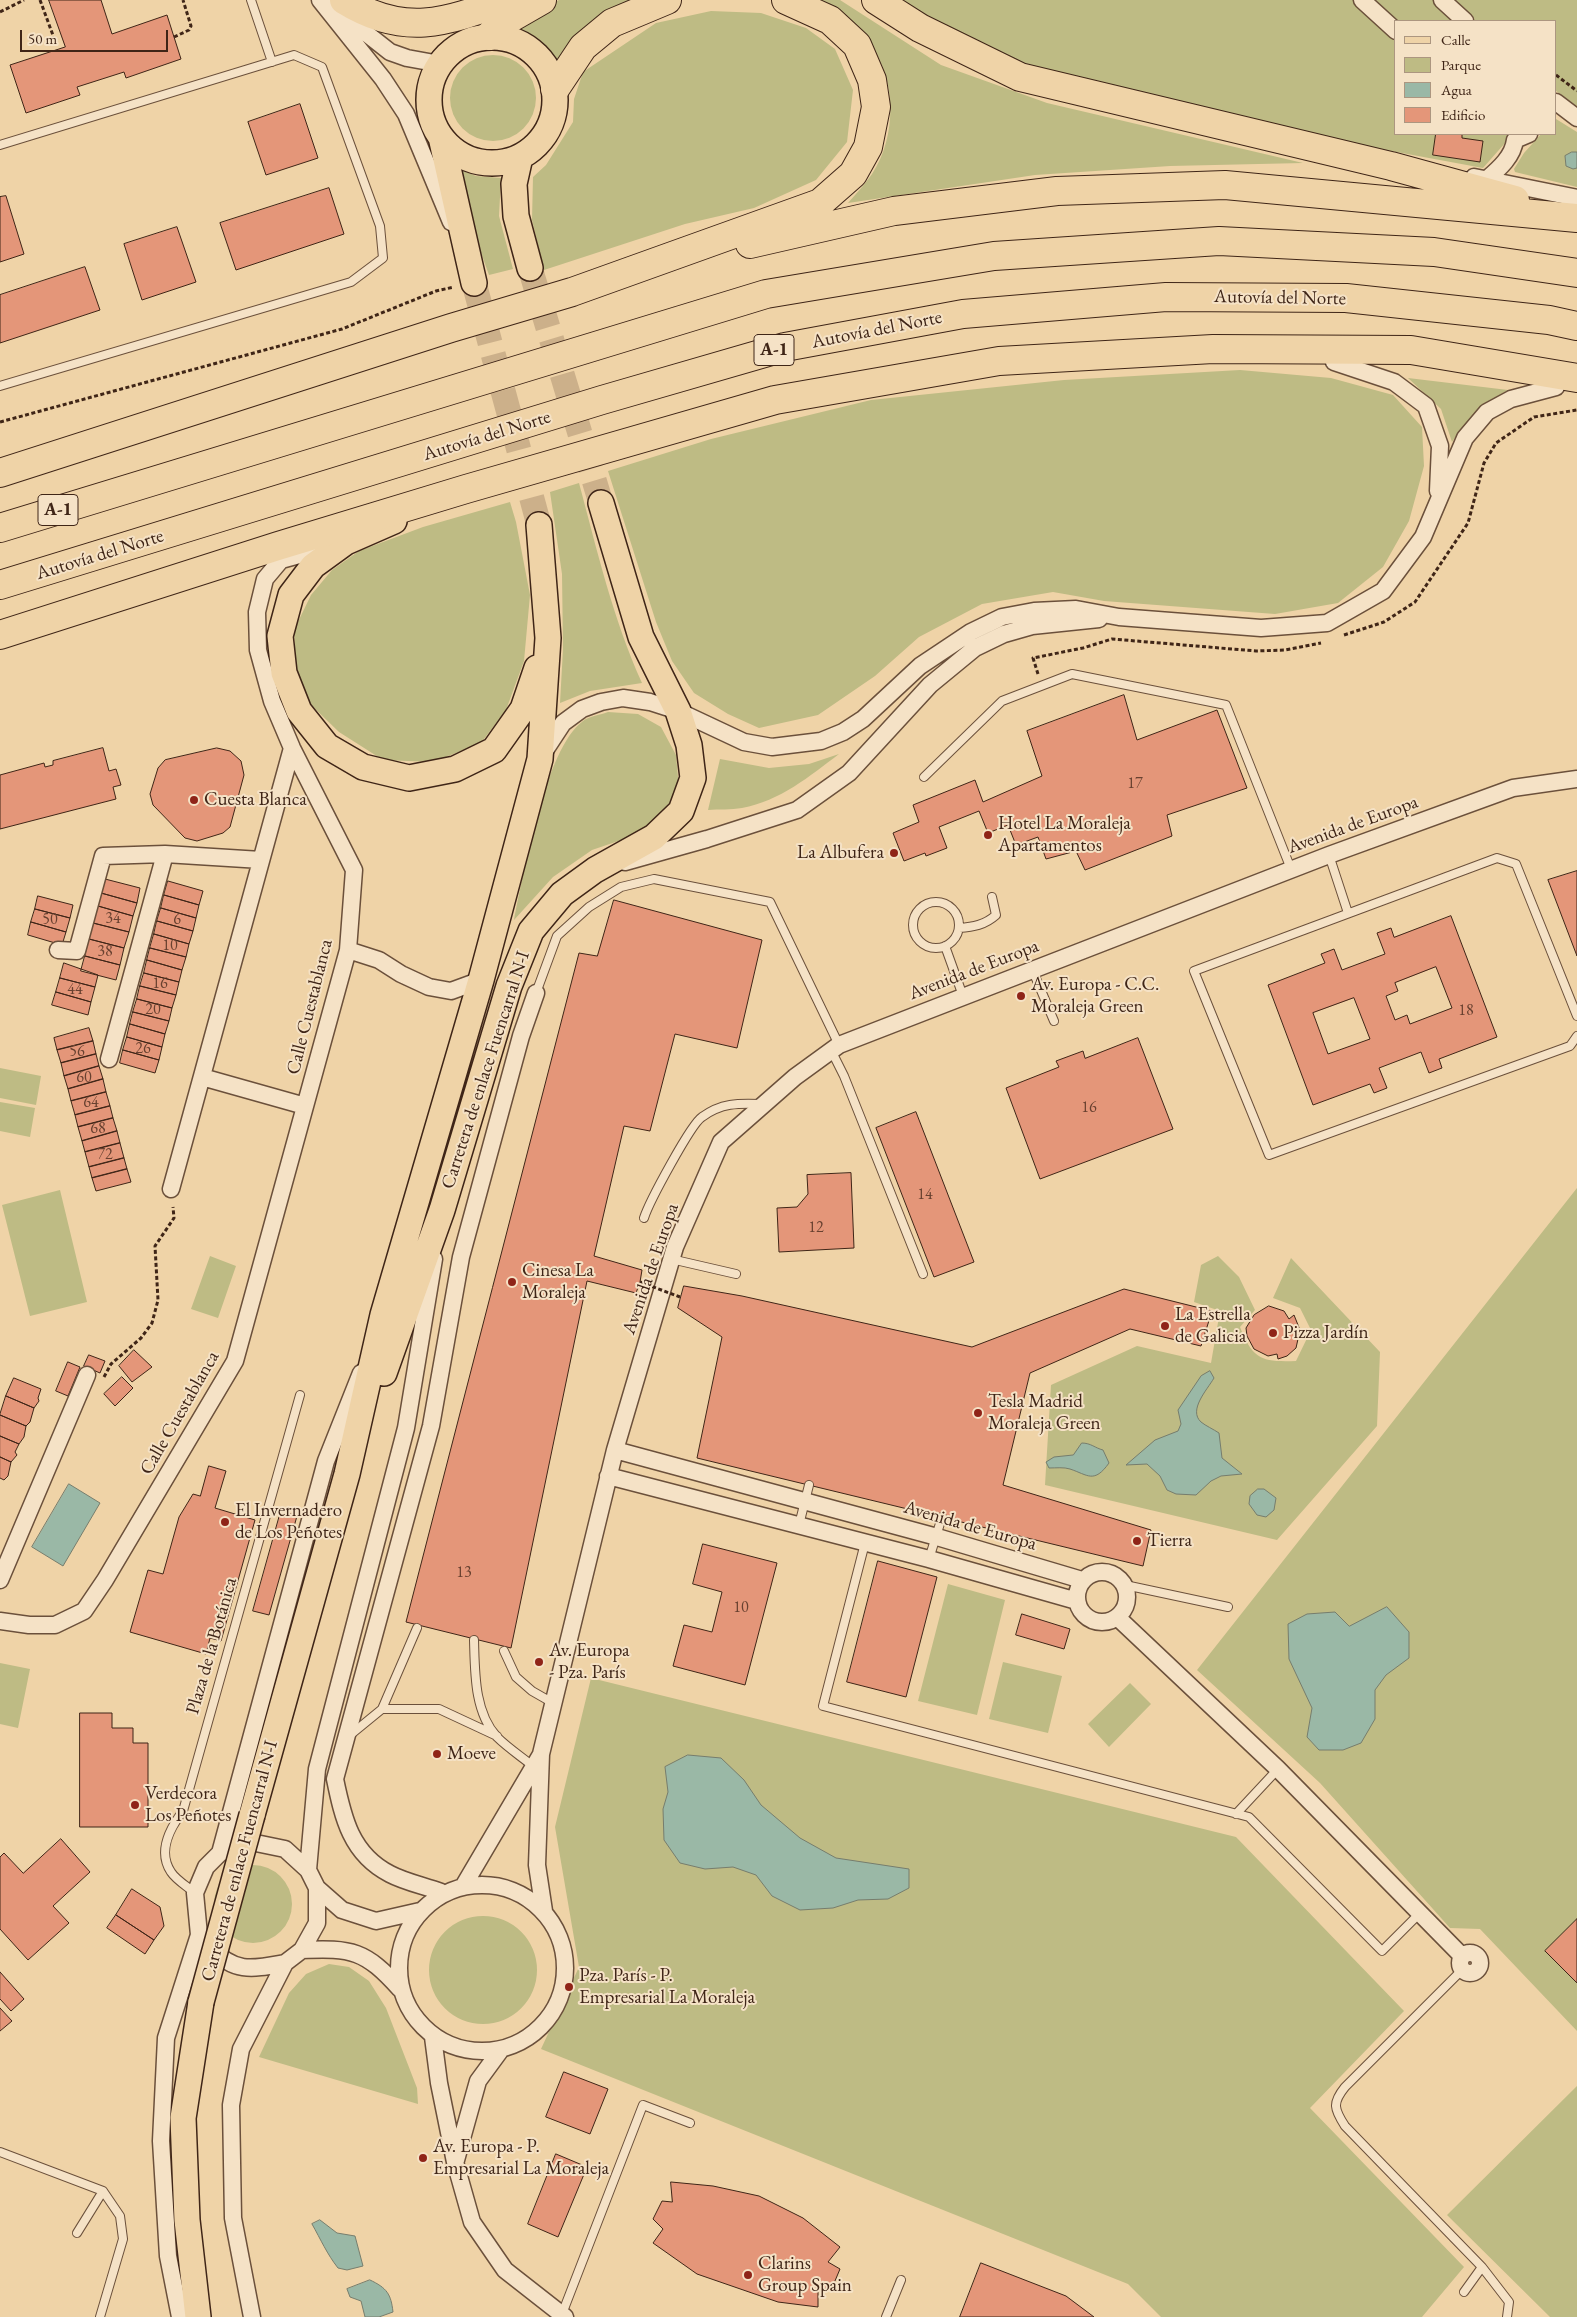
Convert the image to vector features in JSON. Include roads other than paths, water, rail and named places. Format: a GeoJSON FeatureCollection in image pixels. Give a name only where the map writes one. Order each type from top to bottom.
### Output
{"type":"FeatureCollection","features":[{"type":"Feature","properties":{"kind":"highway"},"geometry":{"type":"LineString","coordinates":[[330,1],[377,18],[413,23],[431,23],[468,14],[506,0]]}},
{"type":"Feature","properties":{"kind":"highway"},"geometry":{"type":"LineString","coordinates":[[489,36],[509,19],[542,0]]}},
{"type":"Feature","properties":{"kind":"highway"},"geometry":{"type":"LineString","coordinates":[[555,89],[584,48],[612,22],[667,0]]}},
{"type":"Feature","properties":{"kind":"highway"},"geometry":{"type":"LineString","coordinates":[[0,473],[627,272],[820,203],[853,174],[868,147],[876,108],[872,80],[858,45],[830,20],[786,0]]}},
{"type":"Feature","properties":{"kind":"highway"},"geometry":{"type":"LineString","coordinates":[[876,0],[920,28],[1020,77],[1392,166],[1577,217]]}},
{"type":"Feature","properties":{"kind":"highway"},"geometry":{"type":"LineString","coordinates":[[627,272],[894,211],[1057,191],[1225,185],[1577,217]]}},
{"type":"Feature","properties":{"kind":"highway","name":"A-1"},"geometry":{"type":"LineString","coordinates":[[0,528],[766,294],[994,256],[1219,241],[1434,252],[1577,273]]}},
{"type":"Feature","properties":{"kind":"highway","name":"Autovía del Norte"},"geometry":{"type":"LineString","coordinates":[[0,585],[602,400],[785,347],[963,314],[1166,297],[1346,298],[1549,320],[1577,326]]}},
{"type":"Feature","properties":{"kind":"highway"},"geometry":{"type":"LineString","coordinates":[[1213,349],[1570,384]]}},
{"type":"Feature","properties":{"kind":"highway"},"geometry":{"type":"LineString","coordinates":[[0,635],[466,488],[775,400],[999,361],[1213,349],[1410,350],[1570,384]]}},
{"type":"Feature","properties":{"kind":"main road"},"geometry":{"type":"LineString","coordinates":[[441,137],[457,152],[477,161],[499,163],[520,157],[541,140],[554,116],[555,89],[543,61],[519,42],[489,36],[470,40],[454,49],[440,64],[430,87],[430,113],[441,137],[474,283]]}},
{"type":"Feature","properties":{"kind":"main road"},"geometry":{"type":"LineString","coordinates":[[520,157],[514,184],[516,216],[530,268]]}},
{"type":"Feature","properties":{"kind":"main road","name":"Carretera de enlace Fuencarral N-I"},"geometry":{"type":"LineString","coordinates":[[466,488],[346,542],[314,566],[291,595],[280,636],[284,673],[299,711],[327,746],[363,767],[409,778],[454,769],[494,750],[523,709],[548,638]]}},
{"type":"Feature","properties":{"kind":"main road","name":"Carretera de enlace Fuencarral N-I"},"geometry":{"type":"LineString","coordinates":[[347,1474],[442,1210],[509,986],[531,931],[562,894],[595,870],[654,837],[681,811],[693,778],[689,746],[678,711],[641,637],[601,503]]}},
{"type":"Feature","properties":{"kind":"main road","name":"Carretera de enlace Fuencarral N-I"},"geometry":{"type":"LineString","coordinates":[[198,2317],[187,2220],[183,2118],[202,2002],[347,1474],[383,1314],[481,980],[540,759],[548,638],[538,525]]}},
{"type":"Feature","properties":{"kind":"main road","name":"Carretera de enlace Fuencarral N-I"},"geometry":{"type":"LineString","coordinates":[[191,2256],[210,2317]]}},
{"type":"Feature","properties":{"kind":"street"},"geometry":{"type":"LineString","coordinates":[[1362,0],[1394,29]]}},
{"type":"Feature","properties":{"kind":"street"},"geometry":{"type":"LineString","coordinates":[[1442,0],[1464,20]]}},
{"type":"Feature","properties":{"kind":"street"},"geometry":{"type":"LineString","coordinates":[[330,1],[364,34],[390,52],[407,58],[440,64]]}},
{"type":"Feature","properties":{"kind":"street"},"geometry":{"type":"LineString","coordinates":[[330,1],[406,114],[423,151],[474,283]]}},
{"type":"Feature","properties":{"kind":"street"},"geometry":{"type":"LineString","coordinates":[[1557,103],[1577,118]]}},
{"type":"Feature","properties":{"kind":"street"},"geometry":{"type":"LineString","coordinates":[[1487,179],[1508,158],[1514,148],[1517,136]]}},
{"type":"Feature","properties":{"kind":"street"},"geometry":{"type":"LineString","coordinates":[[1392,166],[1487,179],[1577,198]]}},
{"type":"Feature","properties":{"kind":"street"},"geometry":{"type":"LineString","coordinates":[[1334,362],[1394,382],[1426,406],[1440,446],[1438,500]]}},
{"type":"Feature","properties":{"kind":"street"},"geometry":{"type":"LineString","coordinates":[[540,759],[563,723],[582,710],[602,702],[623,698],[650,702],[678,711],[744,742],[772,747],[798,746],[820,741],[843,732],[863,719],[920,666],[971,632],[1002,617],[1034,611],[1076,609],[1119,617],[1261,628],[1327,623],[1383,591],[1423,537],[1465,438],[1488,412],[1511,399],[1570,384]]}},
{"type":"Feature","properties":{"kind":"street","name":"Calle Cuestablanca"},"geometry":{"type":"LineString","coordinates":[[0,1621],[29,1625],[55,1625],[84,1611],[105,1580],[235,1360],[348,950],[354,870],[292,748],[272,701],[258,650],[257,612],[265,579],[282,560],[346,542]]}},
{"type":"Feature","properties":{"kind":"street"},"geometry":{"type":"LineString","coordinates":[[595,870],[707,839],[796,810],[850,773],[930,685],[975,648],[1004,634],[1032,626],[1119,617]]}},
{"type":"Feature","properties":{"kind":"street"},"geometry":{"type":"LineString","coordinates":[[171,1189],[292,748]]}},
{"type":"Feature","properties":{"kind":"street","name":"Avenida de Europa"},"geometry":{"type":"LineString","coordinates":[[544,1911],[537,1865],[538,1760],[608,1476],[671,1259],[721,1142],[763,1104],[835,1047],[1291,869],[1513,788],[1577,779]]}},
{"type":"Feature","properties":{"kind":"street"},"geometry":{"type":"LineString","coordinates":[[58,950],[77,951],[103,856],[165,854],[261,860]]}},
{"type":"Feature","properties":{"kind":"street"},"geometry":{"type":"LineString","coordinates":[[109,1059],[165,854]]}},
{"type":"Feature","properties":{"kind":"street"},"geometry":{"type":"LineString","coordinates":[[348,950],[379,960],[401,974],[429,986],[451,990],[481,980]]}},
{"type":"Feature","properties":{"kind":"street"},"geometry":{"type":"LineString","coordinates":[[441,1892],[390,1874],[372,1861],[351,1838],[340,1806],[336,1779],[431,1426],[461,1257],[521,1036],[536,993]]}},
{"type":"Feature","properties":{"kind":"street","name":"Calle Cuestablanca"},"geometry":{"type":"LineString","coordinates":[[202,1077],[306,1106]]}},
{"type":"Feature","properties":{"kind":"street"},"geometry":{"type":"LineString","coordinates":[[308,1870],[317,1769],[406,1428],[442,1210]]}},
{"type":"Feature","properties":{"kind":"street"},"geometry":{"type":"LineString","coordinates":[[220,1854],[326,1461],[383,1314]]}},
{"type":"Feature","properties":{"kind":"street"},"geometry":{"type":"LineString","coordinates":[[0,1580],[88,1375]]}},
{"type":"Feature","properties":{"kind":"street","name":"Avenida de Europa"},"geometry":{"type":"LineString","coordinates":[[615,1450],[807,1493],[937,1537],[1082,1580]]}},
{"type":"Feature","properties":{"kind":"street"},"geometry":{"type":"LineString","coordinates":[[608,1476],[929,1559],[1077,1601]]}},
{"type":"Feature","properties":{"kind":"street"},"geometry":{"type":"LineString","coordinates":[[1096,1571],[1113,1573],[1125,1585],[1127,1602],[1117,1617],[1106,1622],[1093,1620],[1082,1613],[1077,1601],[1082,1580],[1096,1571]]}},
{"type":"Feature","properties":{"kind":"street"},"geometry":{"type":"LineString","coordinates":[[1117,1617],[1278,1769],[1419,1914],[1462,1963]]}},
{"type":"Feature","properties":{"kind":"street","name":"Avenida de Europa"},"geometry":{"type":"LineString","coordinates":[[464,1885],[538,1760]]}},
{"type":"Feature","properties":{"kind":"street"},"geometry":{"type":"LineString","coordinates":[[180,2317],[168,2256],[161,2141],[166,2038],[199,1934],[195,1893],[206,1867],[220,1854],[251,1842],[285,1849],[308,1870],[317,1888],[342,1910],[376,1921],[420,1911]]}},
{"type":"Feature","properties":{"kind":"street"},"geometry":{"type":"LineString","coordinates":[[302,1950],[336,1949],[362,1954],[381,1969],[400,1989],[412,2016],[433,2037],[472,2052],[500,2051],[539,2032],[556,2010],[562,1986],[563,1960],[560,1935],[544,1911],[508,1888],[464,1885],[441,1892],[420,1911],[400,1945],[400,1989]]}},
{"type":"Feature","properties":{"kind":"street"},"geometry":{"type":"LineString","coordinates":[[199,1934],[221,1959],[251,1969],[285,1962],[302,1950],[317,1923],[317,1888]]}},
{"type":"Feature","properties":{"kind":"street"},"geometry":{"type":"LineString","coordinates":[[252,2317],[233,2218],[231,2105],[241,2049],[285,1962]]}},
{"type":"Feature","properties":{"kind":"street"},"geometry":{"type":"LineString","coordinates":[[433,2037],[455,2162],[472,2222],[504,2270],[563,2316]]}},
{"type":"Feature","properties":{"kind":"street"},"geometry":{"type":"LineString","coordinates":[[455,2162],[478,2081],[500,2051]]}},
{"type":"Feature","properties":{"kind":"lane"},"geometry":{"type":"LineString","coordinates":[[251,0],[272,62]]}},
{"type":"Feature","properties":{"kind":"lane"},"geometry":{"type":"LineString","coordinates":[[0,146],[294,55],[322,67],[380,226],[382,258],[351,282],[0,386]]}},
{"type":"Feature","properties":{"kind":"lane"},"geometry":{"type":"LineString","coordinates":[[924,777],[1002,701],[1072,674],[1226,705],[1291,869]]}},
{"type":"Feature","properties":{"kind":"lane"},"geometry":{"type":"LineString","coordinates":[[1329,855],[1348,913]]}},
{"type":"Feature","properties":{"kind":"lane"},"geometry":{"type":"LineString","coordinates":[[1577,1016],[1516,864],[1497,858],[1194,971],[1269,1155],[1570,1046],[1577,1036]]}},
{"type":"Feature","properties":{"kind":"lane"},"geometry":{"type":"LineString","coordinates":[[536,993],[557,936],[589,907],[621,887],[654,879],[770,902],[835,1047],[844,1076],[923,1274]]}},
{"type":"Feature","properties":{"kind":"lane"},"geometry":{"type":"LineString","coordinates":[[959,928],[974,927],[990,920],[996,915],[992,897]]}},
{"type":"Feature","properties":{"kind":"lane"},"geometry":{"type":"LineString","coordinates":[[930,902],[945,903],[956,913],[959,928],[956,936],[945,946],[930,947],[917,938],[913,924],[917,910],[930,902]]}},
{"type":"Feature","properties":{"kind":"lane"},"geometry":{"type":"LineString","coordinates":[[945,946],[963,996]]}},
{"type":"Feature","properties":{"kind":"lane"},"geometry":{"type":"LineString","coordinates":[[1032,969],[1054,1022]]}},
{"type":"Feature","properties":{"kind":"lane"},"geometry":{"type":"LineString","coordinates":[[644,1218],[650,1200],[700,1117],[732,1102],[763,1104]]}},
{"type":"Feature","properties":{"kind":"lane"},"geometry":{"type":"LineString","coordinates":[[671,1259],[736,1274]]}},
{"type":"Feature","properties":{"kind":"lane","name":"Plaza de la Botánica"},"geometry":{"type":"LineString","coordinates":[[195,1893],[171,1872],[165,1854],[169,1830],[183,1811],[300,1395]]}},
{"type":"Feature","properties":{"kind":"lane"},"geometry":{"type":"LineString","coordinates":[[799,1525],[807,1493]]}},
{"type":"Feature","properties":{"kind":"lane"},"geometry":{"type":"LineString","coordinates":[[929,1559],[942,1517]]}},
{"type":"Feature","properties":{"kind":"lane"},"geometry":{"type":"LineString","coordinates":[[865,1542],[823,1706],[1249,1817],[1382,1951],[1419,1914]]}},
{"type":"Feature","properties":{"kind":"lane"},"geometry":{"type":"LineString","coordinates":[[1125,1585],[1228,1607]]}},
{"type":"Feature","properties":{"kind":"lane"},"geometry":{"type":"LineString","coordinates":[[347,1738],[382,1709],[417,1628]]}},
{"type":"Feature","properties":{"kind":"lane"},"geometry":{"type":"LineString","coordinates":[[474,1640],[476,1685],[484,1715],[497,1736]]}},
{"type":"Feature","properties":{"kind":"lane"},"geometry":{"type":"LineString","coordinates":[[504,1651],[516,1677],[532,1691],[553,1703]]}},
{"type":"Feature","properties":{"kind":"lane"},"geometry":{"type":"LineString","coordinates":[[382,1709],[439,1709],[497,1736],[538,1760]]}},
{"type":"Feature","properties":{"kind":"lane"},"geometry":{"type":"LineString","coordinates":[[1236,1814],[1278,1769]]}},
{"type":"Feature","properties":{"kind":"lane"},"geometry":{"type":"LineString","coordinates":[[1462,1963],[1345,2086],[1336,2097],[1336,2112],[1345,2126],[1482,2267],[1509,2302],[1507,2317]]}},
{"type":"Feature","properties":{"kind":"lane"},"geometry":{"type":"LineString","coordinates":[[563,2316],[644,2104],[690,2123]]}},
{"type":"Feature","properties":{"kind":"lane"},"geometry":{"type":"LineString","coordinates":[[0,2152],[103,2191],[120,2216],[123,2239],[100,2317]]}},
{"type":"Feature","properties":{"kind":"lane"},"geometry":{"type":"LineString","coordinates":[[76,2233],[103,2191]]}},
{"type":"Feature","properties":{"kind":"lane"},"geometry":{"type":"LineString","coordinates":[[1464,2292],[1482,2267]]}},
{"type":"Feature","properties":{"kind":"lane"},"geometry":{"type":"LineString","coordinates":[[886,2317],[901,2280]]}},
{"type":"Feature","properties":{"kind":"water"},"geometry":{"type":"Polygon","coordinates":[[[1572,152],[1577,152],[1577,168],[1573,169],[1566,166],[1565,156],[1572,152]]]}},
{"type":"Feature","properties":{"kind":"water"},"geometry":{"type":"Polygon","coordinates":[[[1210,1371],[1214,1378],[1200,1400],[1197,1412],[1198,1417],[1201,1422],[1219,1433],[1222,1458],[1242,1474],[1221,1476],[1211,1481],[1196,1495],[1176,1494],[1167,1490],[1160,1476],[1147,1464],[1126,1465],[1155,1440],[1178,1431],[1181,1424],[1178,1410],[1201,1376],[1210,1371]]]}},
{"type":"Feature","properties":{"kind":"water"},"geometry":{"type":"Polygon","coordinates":[[[1082,1443],[1103,1450],[1109,1463],[1099,1474],[1091,1476],[1068,1468],[1049,1468],[1046,1462],[1054,1457],[1073,1455],[1082,1443]]]}},
{"type":"Feature","properties":{"kind":"water"},"geometry":{"type":"Polygon","coordinates":[[[69,1484],[100,1503],[63,1566],[32,1547],[69,1484]]]}},
{"type":"Feature","properties":{"kind":"water"},"geometry":{"type":"Polygon","coordinates":[[[1258,1489],[1264,1489],[1276,1498],[1274,1510],[1266,1517],[1257,1515],[1249,1504],[1250,1496],[1258,1489]]]}},
{"type":"Feature","properties":{"kind":"water"},"geometry":{"type":"Polygon","coordinates":[[[1387,1607],[1409,1632],[1409,1658],[1386,1675],[1375,1690],[1375,1719],[1361,1743],[1343,1750],[1319,1750],[1307,1737],[1312,1708],[1289,1659],[1288,1624],[1307,1614],[1335,1612],[1349,1626],[1387,1607]]]}},
{"type":"Feature","properties":{"kind":"water"},"geometry":{"type":"Polygon","coordinates":[[[688,1755],[721,1758],[744,1780],[761,1805],[800,1838],[836,1858],[909,1869],[909,1888],[888,1899],[858,1900],[833,1908],[800,1910],[772,1896],[756,1875],[733,1867],[705,1869],[680,1863],[664,1840],[663,1809],[668,1792],[665,1767],[688,1755]]]}},
{"type":"Feature","properties":{"kind":"water"},"geometry":{"type":"Polygon","coordinates":[[[320,2220],[337,2233],[355,2236],[363,2266],[347,2270],[338,2268],[312,2224],[320,2220]]]}},
{"type":"Feature","properties":{"kind":"water"},"geometry":{"type":"Polygon","coordinates":[[[370,2280],[387,2292],[393,2312],[379,2317],[365,2317],[361,2301],[350,2297],[347,2289],[370,2280]]]}},
{"type":"Feature","properties":{"kind":"tunnel"},"geometry":{"type":"LineString","coordinates":[[530,268],[601,503]]}},
{"type":"Feature","properties":{"kind":"tunnel"},"geometry":{"type":"LineString","coordinates":[[474,283],[539,525]]}},
{"type":"Feature","properties":{"kind":"place","name":"Cuesta Blanca"},"geometry":{"type":"Point","coordinates":[194,800]}},
{"type":"Feature","properties":{"kind":"place","name":"Hotel La Moraleja Apartamentos"},"geometry":{"type":"Point","coordinates":[988,835]}},
{"type":"Feature","properties":{"kind":"place","name":"La Albufera"},"geometry":{"type":"Point","coordinates":[894,853]}},
{"type":"Feature","properties":{"kind":"place","name":"Av. Europa - C.C. Moraleja Green"},"geometry":{"type":"Point","coordinates":[1021,996]}},
{"type":"Feature","properties":{"kind":"place","name":"Cinesa La Moraleja"},"geometry":{"type":"Point","coordinates":[512,1282]}},
{"type":"Feature","properties":{"kind":"place","name":"La Estrella de Galicia"},"geometry":{"type":"Point","coordinates":[1165,1326]}},
{"type":"Feature","properties":{"kind":"place","name":"Pizza Jardín"},"geometry":{"type":"Point","coordinates":[1273,1333]}},
{"type":"Feature","properties":{"kind":"place","name":"Tesla Madrid Moraleja Green"},"geometry":{"type":"Point","coordinates":[978,1413]}},
{"type":"Feature","properties":{"kind":"place","name":"El Invernadero de Los Peñotes"},"geometry":{"type":"Point","coordinates":[225,1522]}},
{"type":"Feature","properties":{"kind":"place","name":"Tierra"},"geometry":{"type":"Point","coordinates":[1137,1541]}},
{"type":"Feature","properties":{"kind":"place","name":"Av. Europa - Pza. París"},"geometry":{"type":"Point","coordinates":[539,1662]}},
{"type":"Feature","properties":{"kind":"place","name":"Moeve"},"geometry":{"type":"Point","coordinates":[437,1754]}},
{"type":"Feature","properties":{"kind":"place","name":"Verdecora Los Peñotes"},"geometry":{"type":"Point","coordinates":[135,1805]}},
{"type":"Feature","properties":{"kind":"place","name":"Pza. París - P. Empresarial La Moraleja"},"geometry":{"type":"Point","coordinates":[569,1987]}},
{"type":"Feature","properties":{"kind":"place","name":"Av. Europa - P. Empresarial La Moraleja"},"geometry":{"type":"Point","coordinates":[423,2158]}},
{"type":"Feature","properties":{"kind":"place","name":"Clarins Group Spain"},"geometry":{"type":"Point","coordinates":[748,2275]}}]}
